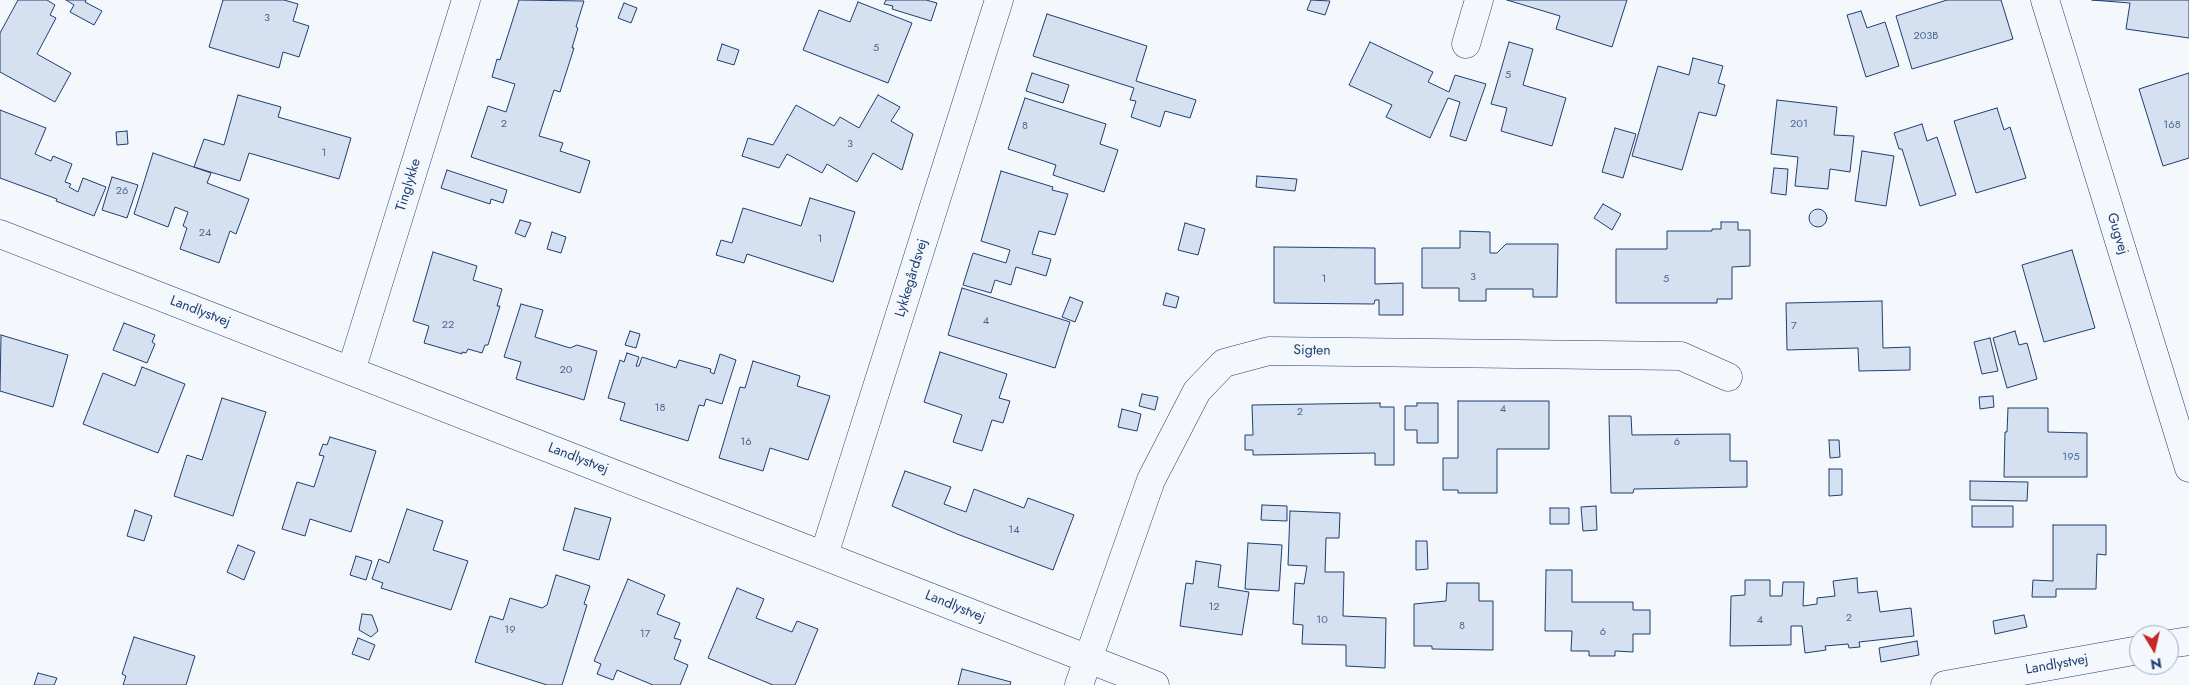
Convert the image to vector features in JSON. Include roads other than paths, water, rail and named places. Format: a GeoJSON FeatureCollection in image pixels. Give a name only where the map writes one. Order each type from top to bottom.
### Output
{"type":"FeatureCollection","features":[{"type":"Feature","properties":{"kind":"street","name":"Tinglykke"},"geometry":{"type":"LineString","coordinates":[[351,371],[466,0]]}},
{"type":"Feature","properties":{"kind":"street","name":"Lykkegårdsvej"},"geometry":{"type":"LineString","coordinates":[[824,555],[999,0]]}},
{"type":"Feature","properties":{"kind":"street"},"geometry":{"type":"LineString","coordinates":[[1466,44],[1479,0]]}},
{"type":"Feature","properties":{"kind":"street","name":"Gugvej"},"geometry":{"type":"LineString","coordinates":[[2045,0],[2188,465]]}},
{"type":"Feature","properties":{"kind":"street","name":"Landlystvej"},"geometry":{"type":"LineString","coordinates":[[0,234],[824,555],[1083,672],[1155,685]]}},
{"type":"Feature","properties":{"kind":"street","name":"Sigten"},"geometry":{"type":"LineString","coordinates":[[1083,672],[1152,480],[1197,392],[1224,363],[1269,351],[1680,356],[1728,377]]}},
{"type":"Feature","properties":{"kind":"street","name":"Landlystvej"},"geometry":{"type":"LineString","coordinates":[[1946,685],[2129,652]]}}]}
